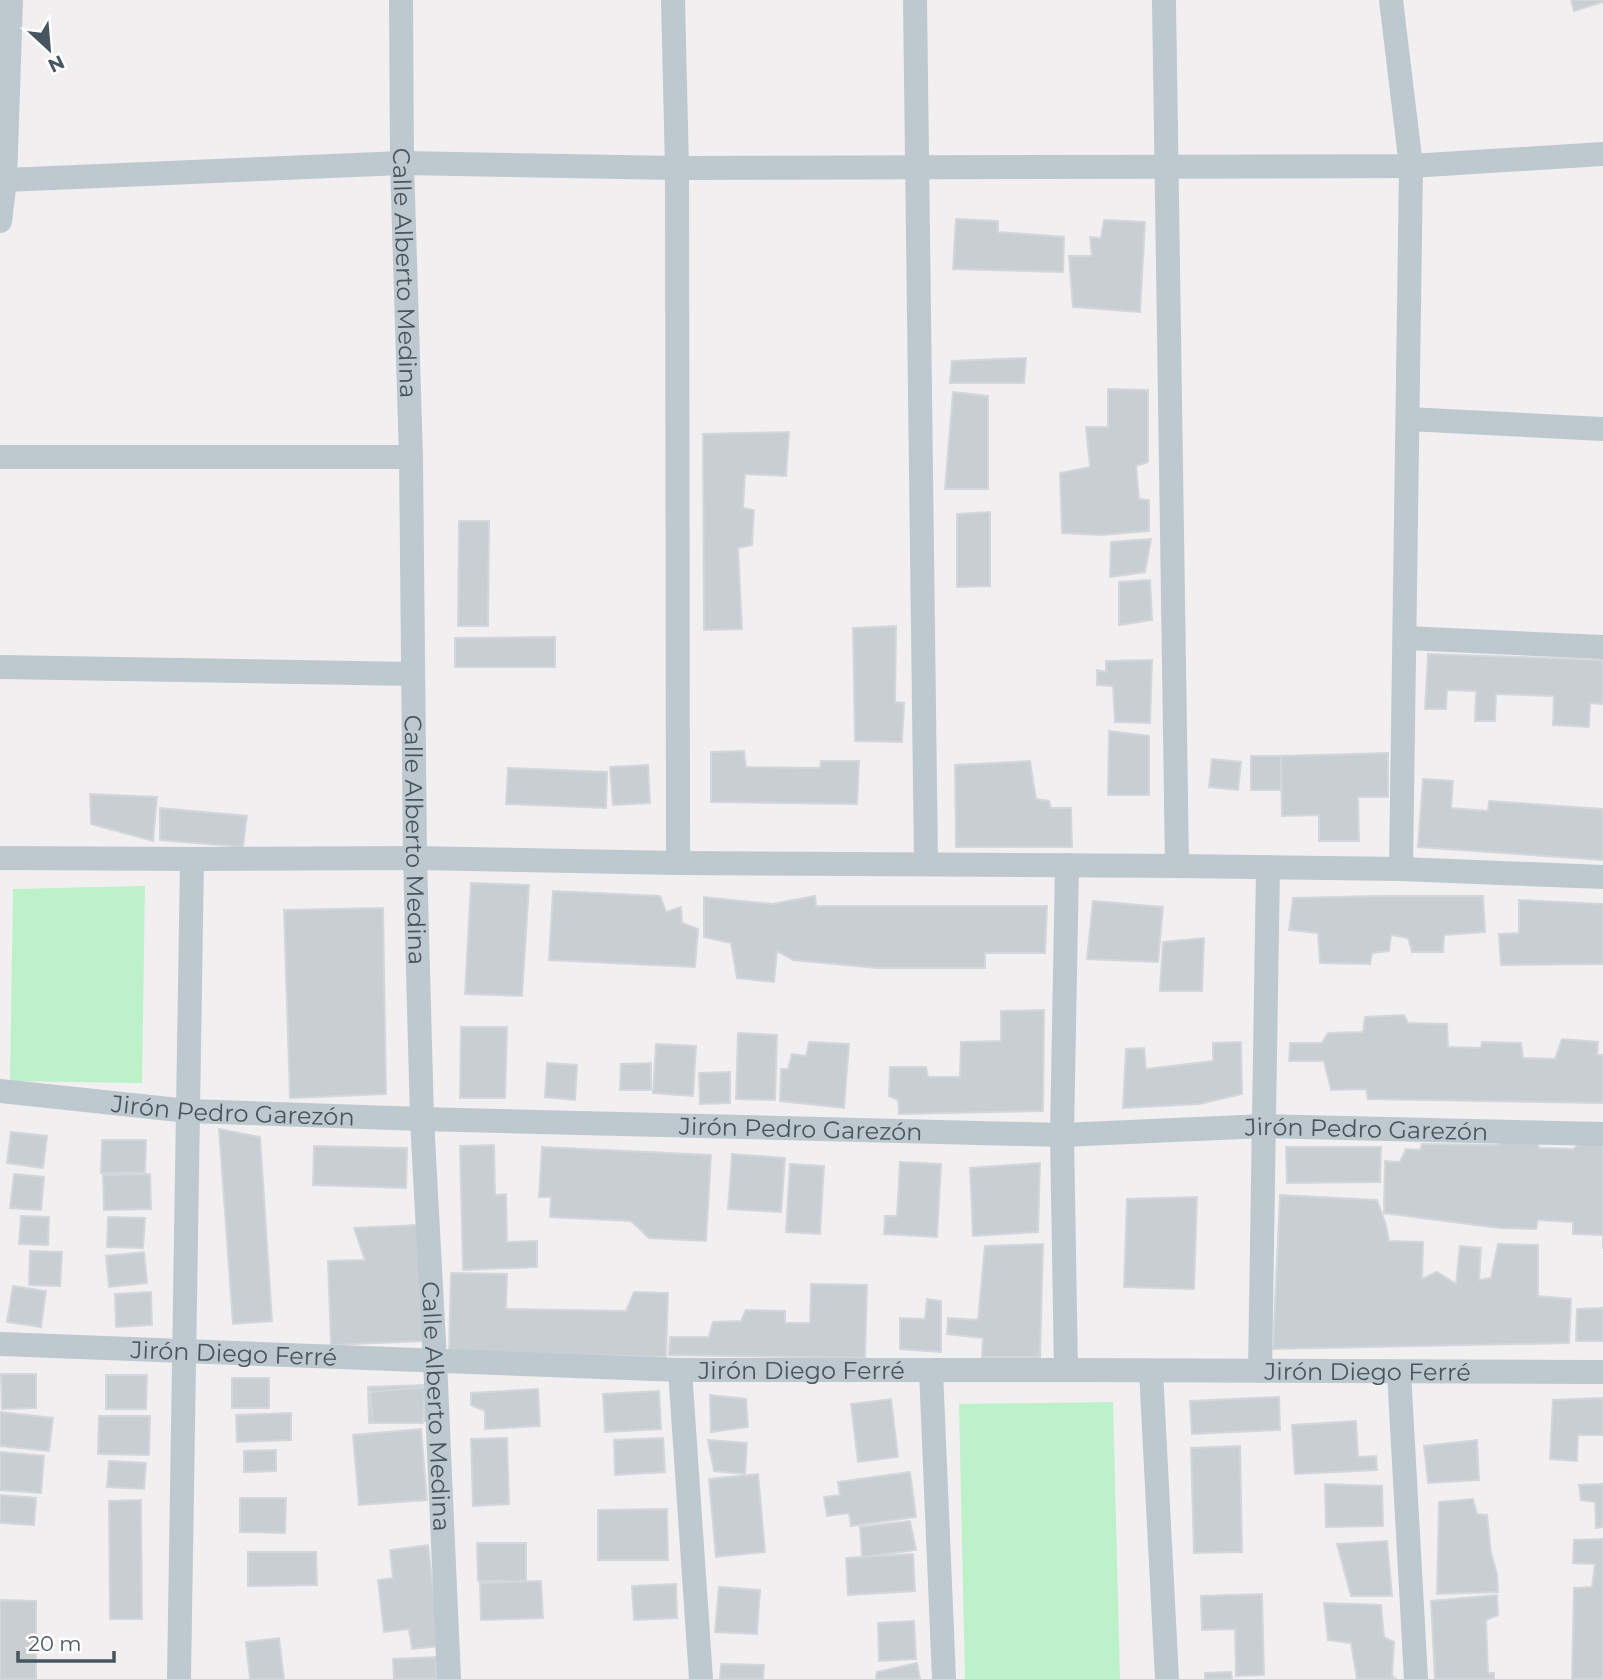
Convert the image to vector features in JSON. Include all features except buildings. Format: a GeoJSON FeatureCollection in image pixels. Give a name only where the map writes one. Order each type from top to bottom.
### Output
{"type":"FeatureCollection","features":[{"type":"Feature","properties":{"kind":"street"},"geometry":{"type":"LineString","coordinates":[[0,221],[5,180],[11,0]]}},
{"type":"Feature","properties":{"kind":"street","name":"Calle Alberto Medina"},"geometry":{"type":"LineString","coordinates":[[401,0],[402,163],[411,457],[415,858],[422,1119],[449,1679]]}},
{"type":"Feature","properties":{"kind":"street"},"geometry":{"type":"LineString","coordinates":[[673,0],[677,168],[678,863]]}},
{"type":"Feature","properties":{"kind":"street"},"geometry":{"type":"LineString","coordinates":[[915,0],[926,864]]}},
{"type":"Feature","properties":{"kind":"street"},"geometry":{"type":"LineString","coordinates":[[1164,0],[1177,866]]}},
{"type":"Feature","properties":{"kind":"street"},"geometry":{"type":"LineString","coordinates":[[1391,0],[1411,166],[1401,869]]}},
{"type":"Feature","properties":{"kind":"street"},"geometry":{"type":"LineString","coordinates":[[5,180],[402,163],[677,168],[1411,166],[1603,154]]}},
{"type":"Feature","properties":{"kind":"street"},"geometry":{"type":"LineString","coordinates":[[1408,419],[1603,429]]}},
{"type":"Feature","properties":{"kind":"street"},"geometry":{"type":"LineString","coordinates":[[0,457],[411,457]]}},
{"type":"Feature","properties":{"kind":"street"},"geometry":{"type":"LineString","coordinates":[[1405,638],[1603,647]]}},
{"type":"Feature","properties":{"kind":"street"},"geometry":{"type":"LineString","coordinates":[[0,667],[413,674]]}},
{"type":"Feature","properties":{"kind":"street"},"geometry":{"type":"LineString","coordinates":[[0,858],[415,858],[678,863],[1268,867],[1603,877]]}},
{"type":"Feature","properties":{"kind":"street"},"geometry":{"type":"LineString","coordinates":[[180,1679],[192,859]]}},
{"type":"Feature","properties":{"kind":"street"},"geometry":{"type":"LineString","coordinates":[[1066,1370],[1062,1135],[1067,865]]}},
{"type":"Feature","properties":{"kind":"street"},"geometry":{"type":"LineString","coordinates":[[1260,1371],[1268,867]]}},
{"type":"Feature","properties":{"kind":"street","name":"Jirón Pedro Garezón"},"geometry":{"type":"LineString","coordinates":[[0,1091],[188,1111],[422,1119],[1062,1135],[1264,1126],[1603,1134]]}},
{"type":"Feature","properties":{"kind":"street","name":"Jirón Diego Ferré"},"geometry":{"type":"LineString","coordinates":[[0,1344],[680,1370],[1603,1373]]}},
{"type":"Feature","properties":{"kind":"street"},"geometry":{"type":"LineString","coordinates":[[680,1370],[701,1679]]}},
{"type":"Feature","properties":{"kind":"street"},"geometry":{"type":"LineString","coordinates":[[931,1370],[944,1679]]}},
{"type":"Feature","properties":{"kind":"street"},"geometry":{"type":"LineString","coordinates":[[1152,1371],[1167,1679]]}},
{"type":"Feature","properties":{"kind":"street"},"geometry":{"type":"LineString","coordinates":[[1399,1372],[1416,1679]]}},
{"type":"Feature","properties":{"kind":"green space"},"geometry":{"type":"Polygon","coordinates":[[[145,886],[142,1083],[10,1081],[13,889],[145,886]]]}},
{"type":"Feature","properties":{"kind":"green space"},"geometry":{"type":"Polygon","coordinates":[[[1113,1402],[1120,1679],[965,1679],[959,1404],[1113,1402]]]}}]}
